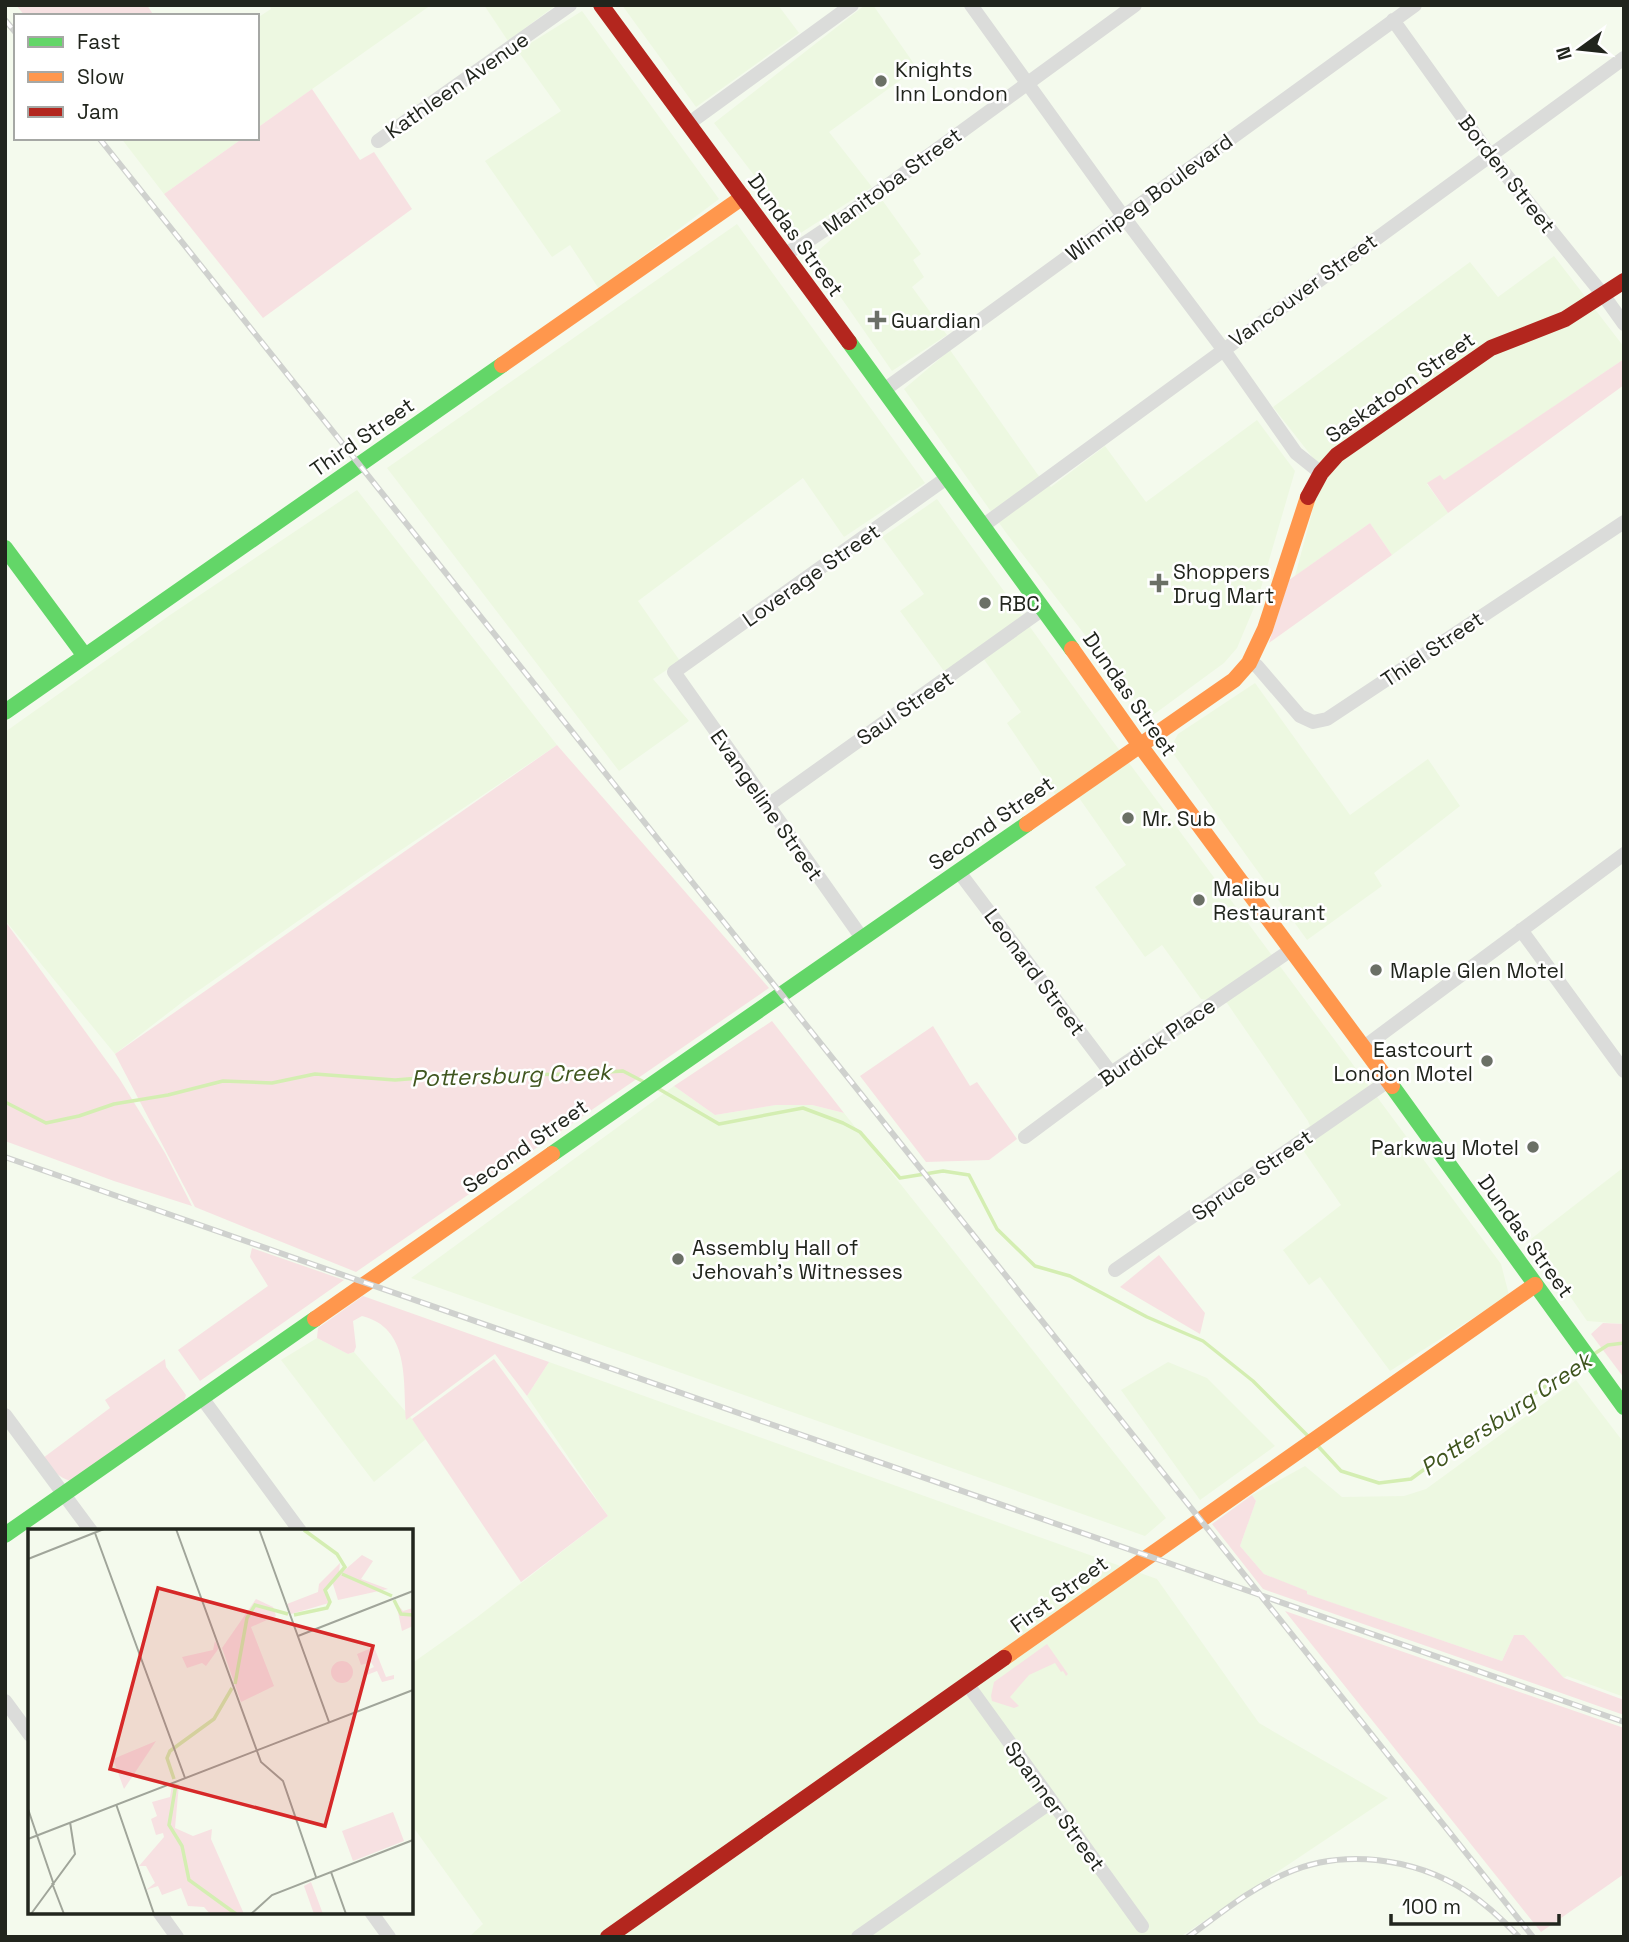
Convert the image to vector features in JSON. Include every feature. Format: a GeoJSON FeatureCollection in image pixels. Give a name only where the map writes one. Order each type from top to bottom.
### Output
{"type":"FeatureCollection","features":[{"type":"Feature","properties":{"kind":"street","name":"Kathleen Avenue"},"geometry":{"type":"LineString","coordinates":[[378,141],[570,5]]}},
{"type":"Feature","properties":{"kind":"street","name":"Dundas Street"},"geometry":{"type":"LineString","coordinates":[[600,5],[984,525],[1139,744],[1364,1047],[1624,1407]]}},
{"type":"Feature","properties":{"kind":"street"},"geometry":{"type":"LineString","coordinates":[[688,124],[852,5]]}},
{"type":"Feature","properties":{"kind":"street"},"geometry":{"type":"LineString","coordinates":[[971,5],[1296,453],[1321,473]]}},
{"type":"Feature","properties":{"kind":"street","name":"Manitoba Street"},"geometry":{"type":"LineString","coordinates":[[784,254],[847,215],[1135,5]]}},
{"type":"Feature","properties":{"kind":"street","name":"Winnipeg Boulevard"},"geometry":{"type":"LineString","coordinates":[[884,390],[1415,5]]}},
{"type":"Feature","properties":{"kind":"street","name":"Borden Street"},"geometry":{"type":"LineString","coordinates":[[1393,20],[1489,154],[1624,324]]}},
{"type":"Feature","properties":{"kind":"street","name":"Vancouver Street"},"geometry":{"type":"LineString","coordinates":[[984,525],[1624,58]]}},
{"type":"Feature","properties":{"kind":"street","name":"Third Street"},"geometry":{"type":"LineString","coordinates":[[5,712],[743,197]]}},
{"type":"Feature","properties":{"kind":"street","name":"Saskatoon Street"},"geometry":{"type":"LineString","coordinates":[[1139,744],[1234,680],[1249,663],[1265,629],[1305,501],[1321,473],[1337,455],[1491,348],[1565,319],[1624,281]]}},
{"type":"Feature","properties":{"kind":"street","name":"Loverage Street"},"geometry":{"type":"LineString","coordinates":[[674,672],[948,477]]}},
{"type":"Feature","properties":{"kind":"street","name":"Thiel Street"},"geometry":{"type":"LineString","coordinates":[[1249,663],[1257,666],[1300,716],[1312,722],[1327,719],[1624,522]]}},
{"type":"Feature","properties":{"kind":"street"},"geometry":{"type":"LineString","coordinates":[[5,548],[85,656]]}},
{"type":"Feature","properties":{"kind":"street","name":"Saul Street"},"geometry":{"type":"LineString","coordinates":[[767,806],[1043,609]]}},
{"type":"Feature","properties":{"kind":"street","name":"Evangeline Street"},"geometry":{"type":"LineString","coordinates":[[674,672],[862,938]]}},
{"type":"Feature","properties":{"kind":"street","name":"Second Street"},"geometry":{"type":"LineString","coordinates":[[5,1535],[1139,744]]}},
{"type":"Feature","properties":{"kind":"street"},"geometry":{"type":"LineString","coordinates":[[1364,1047],[1624,854]]}},
{"type":"Feature","properties":{"kind":"street","name":"Leonard Street"},"geometry":{"type":"LineString","coordinates":[[959,872],[1111,1073]]}},
{"type":"Feature","properties":{"kind":"street"},"geometry":{"type":"LineString","coordinates":[[1521,930],[1624,1071]]}},
{"type":"Feature","properties":{"kind":"street","name":"Burdick Place"},"geometry":{"type":"LineString","coordinates":[[1025,1137],[1111,1073],[1291,950]]}},
{"type":"Feature","properties":{"kind":"street","name":"Spruce Street"},"geometry":{"type":"LineString","coordinates":[[1115,1270],[1388,1081]]}},
{"type":"Feature","properties":{"kind":"street","name":"First Street"},"geometry":{"type":"LineString","coordinates":[[608,1937],[1535,1285]]}},
{"type":"Feature","properties":{"kind":"street"},"geometry":{"type":"LineString","coordinates":[[202,1398],[299,1529]]}},
{"type":"Feature","properties":{"kind":"street"},"geometry":{"type":"LineString","coordinates":[[5,1415],[91,1529]]}},
{"type":"Feature","properties":{"kind":"street","name":"Spanner Street"},"geometry":{"type":"LineString","coordinates":[[968,1685],[1142,1926]]}},
{"type":"Feature","properties":{"kind":"street"},"geometry":{"type":"LineString","coordinates":[[5,1701],[28,1732]]}},
{"type":"Feature","properties":{"kind":"street"},"geometry":{"type":"LineString","coordinates":[[858,1937],[1051,1802]]}},
{"type":"Feature","properties":{"kind":"street"},"geometry":{"type":"LineString","coordinates":[[160,1914],[177,1937]]}},
{"type":"Feature","properties":{"kind":"street"},"geometry":{"type":"LineString","coordinates":[[372,1914],[389,1937]]}},
{"type":"Feature","properties":{"kind":"shaded area"},"geometry":{"type":"Polygon","coordinates":[[[16,5],[147,5],[153,14],[23,14],[16,5]]]}},
{"type":"Feature","properties":{"kind":"shaded area"},"geometry":{"type":"Polygon","coordinates":[[[269,5],[431,5],[259,127],[259,17],[271,9],[269,5]]]}},
{"type":"Feature","properties":{"kind":"shaded area"},"geometry":{"type":"Polygon","coordinates":[[[484,5],[556,5],[508,41],[484,5]]]}},
{"type":"Feature","properties":{"kind":"shaded area"},"geometry":{"type":"Polygon","coordinates":[[[622,5],[778,5],[799,33],[696,107],[622,5]]]}},
{"type":"Feature","properties":{"kind":"shaded area"},"geometry":{"type":"Polygon","coordinates":[[[865,5],[873,5],[917,68],[829,132],[872,187],[796,236],[714,123],[865,5]]]}},
{"type":"Feature","properties":{"kind":"shaded area"},"geometry":{"type":"Polygon","coordinates":[[[582,11],[719,199],[599,289],[570,245],[552,257],[485,161],[561,111],[518,51],[582,11]]]}},
{"type":"Feature","properties":{"kind":"shaded area"},"geometry":{"type":"Polygon","coordinates":[[[312,89],[360,160],[374,152],[412,209],[263,318],[164,194],[240,140],[259,140],[259,127],[312,89]]]}},
{"type":"Feature","properties":{"kind":"shaded area"},"geometry":{"type":"Polygon","coordinates":[[[123,140],[240,140],[164,194],[123,140]]]}},
{"type":"Feature","properties":{"kind":"shaded area"},"geometry":{"type":"Polygon","coordinates":[[[880,197],[921,254],[913,260],[924,277],[912,287],[947,335],[892,371],[812,256],[880,197]]]}},
{"type":"Feature","properties":{"kind":"shaded area"},"geometry":{"type":"Polygon","coordinates":[[[737,224],[925,483],[844,537],[803,478],[638,601],[680,661],[653,679],[689,721],[619,771],[387,468],[737,224]]]}},
{"type":"Feature","properties":{"kind":"shaded area"},"geometry":{"type":"Polygon","coordinates":[[[1554,256],[1624,347],[1624,359],[1444,481],[1427,484],[1448,513],[1392,555],[1370,523],[1295,576],[1312,513],[1313,458],[1273,407],[1470,262],[1498,297],[1554,256]]]}},
{"type":"Feature","properties":{"kind":"shaded area"},"geometry":{"type":"Polygon","coordinates":[[[950,350],[1038,475],[1051,487],[1105,446],[1146,502],[1257,420],[1295,471],[1258,598],[1237,648],[1224,663],[1153,715],[1146,714],[1007,534],[904,389],[950,350]]]}},
{"type":"Feature","properties":{"kind":"shaded area"},"geometry":{"type":"Polygon","coordinates":[[[1624,359],[1624,385],[1448,513],[1427,483],[1440,475],[1444,480],[1624,359]]]}},
{"type":"Feature","properties":{"kind":"shaded area"},"geometry":{"type":"Polygon","coordinates":[[[357,490],[557,745],[185,1000],[115,1054],[5,920],[5,732],[170,615],[357,490]]]}},
{"type":"Feature","properties":{"kind":"shaded area"},"geometry":{"type":"Polygon","coordinates":[[[937,499],[1109,736],[1501,1264],[1509,1295],[1390,1371],[1320,1277],[1309,1285],[1283,1250],[1341,1205],[1294,1137],[1310,1126],[1308,1121],[1227,1003],[1201,999],[1162,945],[1145,957],[1095,887],[1126,865],[1077,795],[1055,794],[1007,723],[1021,712],[983,658],[953,679],[944,671],[900,611],[924,594],[882,537],[937,499]]]}},
{"type":"Feature","properties":{"kind":"shaded area"},"geometry":{"type":"Polygon","coordinates":[[[1370,523],[1392,555],[1269,643],[1289,580],[1370,523]]]}},
{"type":"Feature","properties":{"kind":"shaded area"},"geometry":{"type":"Polygon","coordinates":[[[1255,683],[1350,815],[1428,759],[1460,806],[1374,873],[1382,886],[1307,940],[1170,749],[1178,734],[1255,683]]]}},
{"type":"Feature","properties":{"kind":"shaded area"},"geometry":{"type":"Polygon","coordinates":[[[557,745],[769,988],[356,1272],[195,1207],[115,1054],[557,745]]]}},
{"type":"Feature","properties":{"kind":"shaded area"},"geometry":{"type":"Polygon","coordinates":[[[5,921],[119,1078],[165,1153],[192,1206],[5,1141],[5,921]]]}},
{"type":"Feature","properties":{"kind":"shaded area"},"geometry":{"type":"Polygon","coordinates":[[[772,1021],[844,1113],[812,1105],[776,1105],[715,1115],[674,1086],[772,1021]]]}},
{"type":"Feature","properties":{"kind":"shaded area"},"geometry":{"type":"Polygon","coordinates":[[[933,1026],[970,1086],[977,1082],[1017,1139],[989,1160],[926,1162],[860,1076],[933,1026]]]}},
{"type":"Feature","properties":{"kind":"shaded area"},"geometry":{"type":"Polygon","coordinates":[[[674,1086],[715,1115],[776,1105],[812,1105],[844,1113],[1166,1518],[1145,1536],[411,1278],[674,1086]]]}},
{"type":"Feature","properties":{"kind":"shaded area"},"geometry":{"type":"Polygon","coordinates":[[[1624,1167],[1624,1324],[1587,1321],[1531,1239],[1624,1167]]]}},
{"type":"Feature","properties":{"kind":"shaded area"},"geometry":{"type":"Polygon","coordinates":[[[252,1248],[344,1280],[200,1381],[178,1350],[268,1286],[250,1257],[252,1248]]]}},
{"type":"Feature","properties":{"kind":"shaded area"},"geometry":{"type":"Polygon","coordinates":[[[1159,1255],[1205,1313],[1200,1334],[1120,1287],[1159,1255]]]}},
{"type":"Feature","properties":{"kind":"shaded area"},"geometry":{"type":"Polygon","coordinates":[[[363,1296],[549,1362],[527,1396],[495,1354],[406,1420],[401,1358],[389,1332],[378,1322],[362,1316],[353,1321],[356,1347],[354,1352],[348,1354],[317,1338],[318,1328],[363,1296]]]}},
{"type":"Feature","properties":{"kind":"shaded area"},"geometry":{"type":"Polygon","coordinates":[[[1603,1323],[1624,1324],[1624,1378],[1591,1334],[1603,1323]]]}},
{"type":"Feature","properties":{"kind":"shaded area"},"geometry":{"type":"Polygon","coordinates":[[[317,1338],[348,1354],[354,1352],[426,1439],[374,1482],[281,1360],[317,1338]]]}},
{"type":"Feature","properties":{"kind":"shaded area"},"geometry":{"type":"Polygon","coordinates":[[[165,1359],[166,1367],[186,1395],[184,1401],[71,1481],[55,1472],[43,1458],[110,1408],[105,1400],[165,1359]]]}},
{"type":"Feature","properties":{"kind":"shaded area"},"geometry":{"type":"Polygon","coordinates":[[[494,1359],[608,1516],[521,1582],[412,1419],[494,1359]]]}},
{"type":"Feature","properties":{"kind":"shaded area"},"geometry":{"type":"Polygon","coordinates":[[[549,1362],[1157,1579],[1259,1723],[1388,1798],[1180,1937],[469,1937],[483,1924],[413,1827],[413,1663],[476,1618],[608,1516],[527,1396],[549,1362]]]}},
{"type":"Feature","properties":{"kind":"shaded area"},"geometry":{"type":"Polygon","coordinates":[[[1168,1362],[1207,1378],[1275,1446],[1200,1500],[1121,1390],[1168,1362]]]}},
{"type":"Feature","properties":{"kind":"shaded area"},"geometry":{"type":"Polygon","coordinates":[[[1576,1380],[1624,1443],[1624,1697],[1567,1676],[1564,1678],[1524,1635],[1514,1635],[1502,1661],[1306,1594],[1306,1591],[1264,1574],[1240,1546],[1256,1501],[1252,1495],[1305,1466],[1342,1497],[1404,1496],[1426,1489],[1576,1380]]]}},
{"type":"Feature","properties":{"kind":"shaded area"},"geometry":{"type":"Polygon","coordinates":[[[1252,1495],[1256,1501],[1240,1546],[1264,1574],[1307,1591],[1307,1594],[1502,1661],[1514,1635],[1524,1635],[1564,1678],[1624,1700],[1624,1715],[1263,1589],[1212,1524],[1252,1495]]]}},
{"type":"Feature","properties":{"kind":"shaded area"},"geometry":{"type":"Polygon","coordinates":[[[1285,1611],[1624,1728],[1624,1874],[1541,1932],[1285,1611]]]}},
{"type":"Feature","properties":{"kind":"shaded area"},"geometry":{"type":"Polygon","coordinates":[[[1047,1644],[1068,1674],[1066,1676],[1061,1672],[1055,1663],[1029,1675],[1010,1697],[1019,1706],[1014,1708],[992,1701],[994,1682],[1047,1644]]]}},
{"type":"Feature","properties":{"kind":"waterway","name":"Pottersburg Creek"},"geometry":{"type":"LineString","coordinates":[[5,1102],[46,1123],[79,1116],[114,1104],[168,1095],[223,1081],[272,1083],[315,1074],[395,1080],[623,1071],[646,1083]]}},
{"type":"Feature","properties":{"kind":"waterway","name":"Pottersburg Creek"},"geometry":{"type":"LineString","coordinates":[[659,1089],[719,1124],[803,1108],[860,1132],[900,1178],[943,1171],[969,1175],[997,1229],[1035,1266],[1070,1276],[1147,1317],[1203,1341],[1253,1381],[1307,1435]]}},
{"type":"Feature","properties":{"kind":"waterway","name":"Pottersburg Creek"},"geometry":{"type":"LineString","coordinates":[[1594,1354],[1608,1345],[1624,1343]]}},
{"type":"Feature","properties":{"kind":"waterway","name":"Pottersburg Creek"},"geometry":{"type":"LineString","coordinates":[[1317,1445],[1341,1471],[1379,1483],[1411,1479],[1467,1438],[1582,1362]]}},
{"type":"Feature","properties":{"kind":"railway"},"geometry":{"type":"LineString","coordinates":[[5,20],[14,31]]}},
{"type":"Feature","properties":{"kind":"railway"},"geometry":{"type":"LineString","coordinates":[[101,140],[1533,1937]]}},
{"type":"Feature","properties":{"kind":"railway"},"geometry":{"type":"LineString","coordinates":[[5,1157],[1624,1722]]}},
{"type":"Feature","properties":{"kind":"railway"},"geometry":{"type":"LineString","coordinates":[[1188,1937],[1236,1902],[1274,1879],[1309,1865],[1355,1859],[1402,1864],[1446,1880],[1480,1901],[1519,1937]]}},
{"type":"Feature","properties":{"kind":"traffic: fast"},"geometry":{"type":"LineString","coordinates":[[849,342],[1072,649]]}},
{"type":"Feature","properties":{"kind":"traffic: fast"},"geometry":{"type":"LineString","coordinates":[[5,712],[502,365]]}},
{"type":"Feature","properties":{"kind":"traffic: fast"},"geometry":{"type":"LineString","coordinates":[[5,548],[85,656]]}},
{"type":"Feature","properties":{"kind":"traffic: fast"},"geometry":{"type":"LineString","coordinates":[[552,1154],[1027,824]]}},
{"type":"Feature","properties":{"kind":"traffic: fast"},"geometry":{"type":"LineString","coordinates":[[1392,1086],[1624,1407]]}},
{"type":"Feature","properties":{"kind":"traffic: fast"},"geometry":{"type":"LineString","coordinates":[[5,1535],[315,1319]]}},
{"type":"Feature","properties":{"kind":"traffic: slow"},"geometry":{"type":"LineString","coordinates":[[502,365],[743,197]]}},
{"type":"Feature","properties":{"kind":"traffic: slow"},"geometry":{"type":"LineString","coordinates":[[1027,824],[1234,680],[1249,663],[1265,629],[1308,497]]}},
{"type":"Feature","properties":{"kind":"traffic: slow"},"geometry":{"type":"LineString","coordinates":[[1072,649],[1392,1086]]}},
{"type":"Feature","properties":{"kind":"traffic: slow"},"geometry":{"type":"LineString","coordinates":[[315,1319],[552,1154]]}},
{"type":"Feature","properties":{"kind":"traffic: slow"},"geometry":{"type":"LineString","coordinates":[[1004,1658],[1535,1285]]}},
{"type":"Feature","properties":{"kind":"traffic: jam"},"geometry":{"type":"LineString","coordinates":[[601,5],[849,342]]}},
{"type":"Feature","properties":{"kind":"traffic: jam"},"geometry":{"type":"LineString","coordinates":[[1308,497],[1321,473],[1337,455],[1491,348],[1565,319],[1624,281]]}},
{"type":"Feature","properties":{"kind":"traffic: jam"},"geometry":{"type":"LineString","coordinates":[[608,1937],[1004,1658]]}},
{"type":"Feature","properties":{"kind":"place","name":"Knights Inn London"},"geometry":{"type":"Point","coordinates":[881,81]}},
{"type":"Feature","properties":{"kind":"place","name":"Guardian"},"geometry":{"type":"Point","coordinates":[877,320]}},
{"type":"Feature","properties":{"kind":"place","name":"Shoppers Drug Mart"},"geometry":{"type":"Point","coordinates":[1159,583]}},
{"type":"Feature","properties":{"kind":"place","name":"RBC"},"geometry":{"type":"Point","coordinates":[985,603]}},
{"type":"Feature","properties":{"kind":"place","name":"Mr. Sub"},"geometry":{"type":"Point","coordinates":[1128,818]}},
{"type":"Feature","properties":{"kind":"place","name":"Malibu Restaurant"},"geometry":{"type":"Point","coordinates":[1199,900]}},
{"type":"Feature","properties":{"kind":"place","name":"Maple Glen Motel"},"geometry":{"type":"Point","coordinates":[1376,970]}},
{"type":"Feature","properties":{"kind":"place","name":"Eastcourt London Motel"},"geometry":{"type":"Point","coordinates":[1487,1061]}},
{"type":"Feature","properties":{"kind":"place","name":"Parkway Motel"},"geometry":{"type":"Point","coordinates":[1533,1147]}},
{"type":"Feature","properties":{"kind":"place","name":"Assembly Hall of Jehovah's Witnesses"},"geometry":{"type":"Point","coordinates":[678,1259]}}]}
